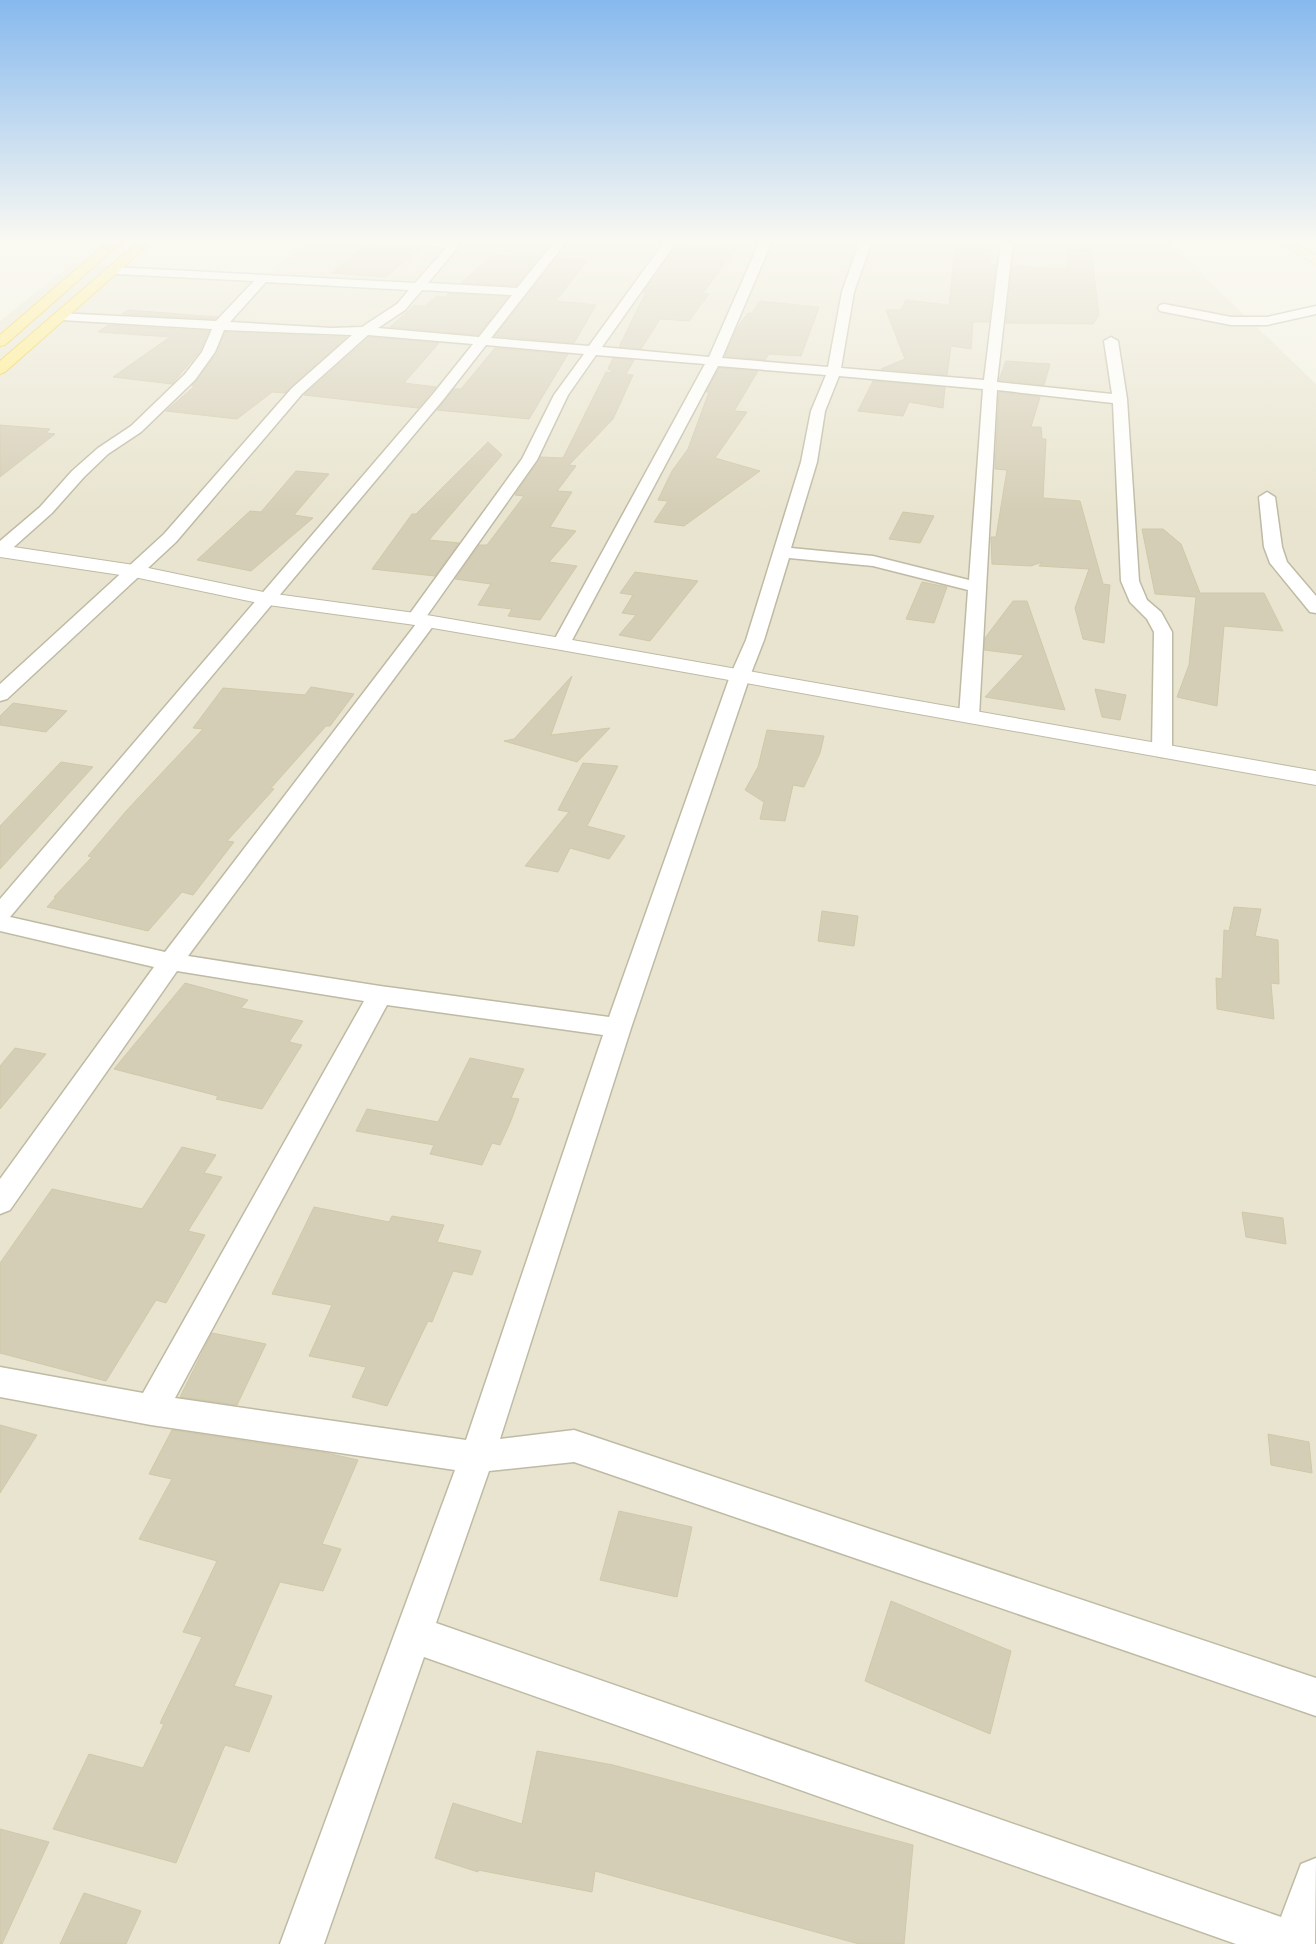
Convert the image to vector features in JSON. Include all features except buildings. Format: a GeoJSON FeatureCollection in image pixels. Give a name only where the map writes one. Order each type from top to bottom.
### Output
{"type":"FeatureCollection","features":[{"type":"Feature","properties":{"kind":"highway"},"geometry":{"type":"LineString","coordinates":[[0,342],[12,332]]}},
{"type":"Feature","properties":{"kind":"highway"},"geometry":{"type":"LineString","coordinates":[[0,369],[44,332]]}},
{"type":"Feature","properties":{"kind":"street"},"geometry":{"type":"LineString","coordinates":[[0,550],[46,510],[78,474],[103,451],[136,429],[190,377],[208,352],[217,332]]}},
{"type":"Feature","properties":{"kind":"street"},"geometry":{"type":"LineString","coordinates":[[327,332],[341,332]]}},
{"type":"Feature","properties":{"kind":"street"},"geometry":{"type":"LineString","coordinates":[[0,695],[170,538],[298,390],[364,332]]}},
{"type":"Feature","properties":{"kind":"street"},"geometry":{"type":"LineString","coordinates":[[374,332],[714,360],[990,385],[1120,399]]}},
{"type":"Feature","properties":{"kind":"street"},"geometry":{"type":"LineString","coordinates":[[0,914],[438,398],[489,332]]}},
{"type":"Feature","properties":{"kind":"street"},"geometry":{"type":"LineString","coordinates":[[0,1202],[212,904],[421,621],[529,460],[561,395],[605,332]]}},
{"type":"Feature","properties":{"kind":"street"},"geometry":{"type":"LineString","coordinates":[[561,644],[714,360],[726,332]]}},
{"type":"Feature","properties":{"kind":"street"},"geometry":{"type":"LineString","coordinates":[[302,1944],[477,1456],[618,1028],[740,676],[755,640],[809,462],[818,411],[834,371],[841,332]]}},
{"type":"Feature","properties":{"kind":"street"},"geometry":{"type":"LineString","coordinates":[[969,716],[990,385],[996,332]]}},
{"type":"Feature","properties":{"kind":"street"},"geometry":{"type":"LineString","coordinates":[[1111,341],[1120,399],[1130,581],[1139,602],[1154,616],[1163,632],[1162,751]]}},
{"type":"Feature","properties":{"kind":"street"},"geometry":{"type":"LineString","coordinates":[[1266,497],[1274,547],[1279,563],[1316,608]]}},
{"type":"Feature","properties":{"kind":"street"},"geometry":{"type":"LineString","coordinates":[[0,550],[134,571],[268,599],[561,644],[1316,778]]}},
{"type":"Feature","properties":{"kind":"street"},"geometry":{"type":"LineString","coordinates":[[782,552],[873,562],[977,587]]}},
{"type":"Feature","properties":{"kind":"street"},"geometry":{"type":"LineString","coordinates":[[0,923],[171,962],[618,1028]]}},
{"type":"Feature","properties":{"kind":"street"},"geometry":{"type":"LineString","coordinates":[[151,1410],[380,994]]}},
{"type":"Feature","properties":{"kind":"street"},"geometry":{"type":"LineString","coordinates":[[0,1382],[151,1410],[477,1456],[574,1446],[1316,1697]]}},
{"type":"Feature","properties":{"kind":"street"},"geometry":{"type":"LineString","coordinates":[[413,1634],[1294,1943],[1316,1878]]}},
{"type":"Feature","properties":{"kind":"shaded area"},"geometry":{"type":"Polygon","coordinates":[[[0,332],[1262,332],[1316,384],[1316,1944],[0,1944],[0,332]]]}}]}
